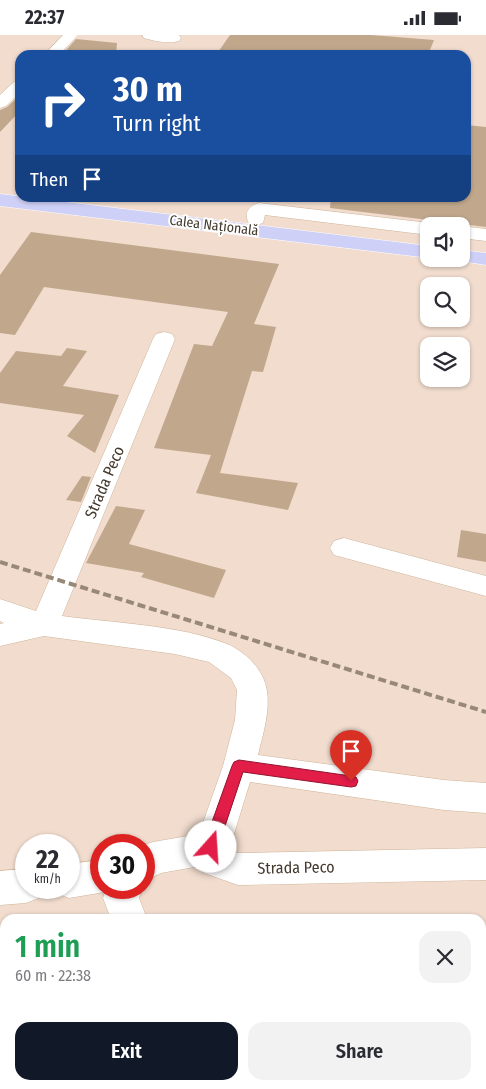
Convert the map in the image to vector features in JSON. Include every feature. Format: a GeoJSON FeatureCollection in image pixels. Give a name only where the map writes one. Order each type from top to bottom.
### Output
{"type":"FeatureCollection","features":[{"type":"Feature","properties":{"kind":"main road"},"geometry":{"type":"LineString","coordinates":[[0,189],[15,190]]}},
{"type":"Feature","properties":{"kind":"main road","name":"Calea Națională"},"geometry":{"type":"LineString","coordinates":[[0,200],[15,202]]}},
{"type":"Feature","properties":{"kind":"main road","name":"Calea Națională"},"geometry":{"type":"LineString","coordinates":[[17,202],[420,250]]}},
{"type":"Feature","properties":{"kind":"main road","name":"Calea Națională"},"geometry":{"type":"LineString","coordinates":[[112,202],[420,239]]}},
{"type":"Feature","properties":{"kind":"main road"},"geometry":{"type":"LineString","coordinates":[[470,245],[486,247]]}},
{"type":"Feature","properties":{"kind":"main road"},"geometry":{"type":"LineString","coordinates":[[470,256],[486,259]]}},
{"type":"Feature","properties":{"kind":"street"},"geometry":{"type":"LineString","coordinates":[[56,50],[71,35]]}},
{"type":"Feature","properties":{"kind":"street"},"geometry":{"type":"LineString","coordinates":[[149,35],[174,38]]}},
{"type":"Feature","properties":{"kind":"street"},"geometry":{"type":"LineString","coordinates":[[0,103],[15,90]]}},
{"type":"Feature","properties":{"kind":"street"},"geometry":{"type":"LineString","coordinates":[[256,219],[256,212],[259,209],[420,228]]}},
{"type":"Feature","properties":{"kind":"street"},"geometry":{"type":"LineString","coordinates":[[470,233],[486,235]]}},
{"type":"Feature","properties":{"kind":"street","name":"Strada Peco"},"geometry":{"type":"LineString","coordinates":[[44,625],[164,339]]}},
{"type":"Feature","properties":{"kind":"street"},"geometry":{"type":"LineString","coordinates":[[344,548],[486,585]]}},
{"type":"Feature","properties":{"kind":"street"},"geometry":{"type":"LineString","coordinates":[[0,610],[44,625],[175,642],[218,653],[243,670],[252,690],[251,720],[239,766],[211,847],[155,858]]}},
{"type":"Feature","properties":{"kind":"street"},"geometry":{"type":"LineString","coordinates":[[0,635],[44,625]]}},
{"type":"Feature","properties":{"kind":"street"},"geometry":{"type":"LineString","coordinates":[[239,766],[444,795],[486,798]]}},
{"type":"Feature","properties":{"kind":"street","name":"Strada Peco"},"geometry":{"type":"LineString","coordinates":[[211,847],[216,863],[238,869],[486,864]]}},
{"type":"Feature","properties":{"kind":"street"},"geometry":{"type":"LineString","coordinates":[[0,888],[15,886]]}},
{"type":"Feature","properties":{"kind":"street"},"geometry":{"type":"LineString","coordinates":[[122,899],[127,914]]}},
{"type":"Feature","properties":{"kind":"shaded area"},"geometry":{"type":"Polygon","coordinates":[[[0,35],[486,35],[486,914],[0,914],[0,35]]]}},
{"type":"Feature","properties":{"kind":"building"},"geometry":{"type":"Polygon","coordinates":[[[230,35],[371,35],[434,40],[430,50],[220,50],[230,35]]]}},
{"type":"Feature","properties":{"kind":"building"},"geometry":{"type":"Polygon","coordinates":[[[76,39],[117,43],[116,50],[66,50],[76,39]]]}},
{"type":"Feature","properties":{"kind":"building"},"geometry":{"type":"Polygon","coordinates":[[[15,100],[15,116],[0,132],[0,110],[15,100]]]}},
{"type":"Feature","properties":{"kind":"building"},"geometry":{"type":"Polygon","coordinates":[[[471,126],[486,127],[486,227],[470,225],[470,217],[420,217],[420,219],[330,208],[331,202],[471,202],[471,126]]]}},
{"type":"Feature","properties":{"kind":"building"},"geometry":{"type":"Polygon","coordinates":[[[31,232],[279,264],[254,324],[276,327],[263,372],[252,371],[220,473],[298,483],[288,510],[196,493],[211,455],[154,448],[194,344],[212,346],[228,312],[44,287],[15,335],[0,333],[0,275],[31,232]]]}},
{"type":"Feature","properties":{"kind":"building"},"geometry":{"type":"Polygon","coordinates":[[[67,348],[87,351],[63,386],[119,395],[95,453],[67,436],[84,415],[0,403],[0,373],[16,351],[61,356],[67,348]]]}},
{"type":"Feature","properties":{"kind":"building"},"geometry":{"type":"Polygon","coordinates":[[[82,476],[91,477],[81,502],[66,500],[82,476]]]}},
{"type":"Feature","properties":{"kind":"building"},"geometry":{"type":"Polygon","coordinates":[[[116,506],[145,510],[129,544],[226,570],[214,598],[141,577],[144,573],[86,563],[116,506]]]}},
{"type":"Feature","properties":{"kind":"building"},"geometry":{"type":"Polygon","coordinates":[[[461,530],[486,534],[486,562],[457,557],[461,530]]]}},
{"type":"Feature","properties":{"kind":"railway"},"geometry":{"type":"LineString","coordinates":[[0,562],[486,712]]}},
{"type":"Feature","properties":{"kind":"route"},"geometry":{"type":"LineString","coordinates":[[211,847],[239,766],[351,781]]}}]}
